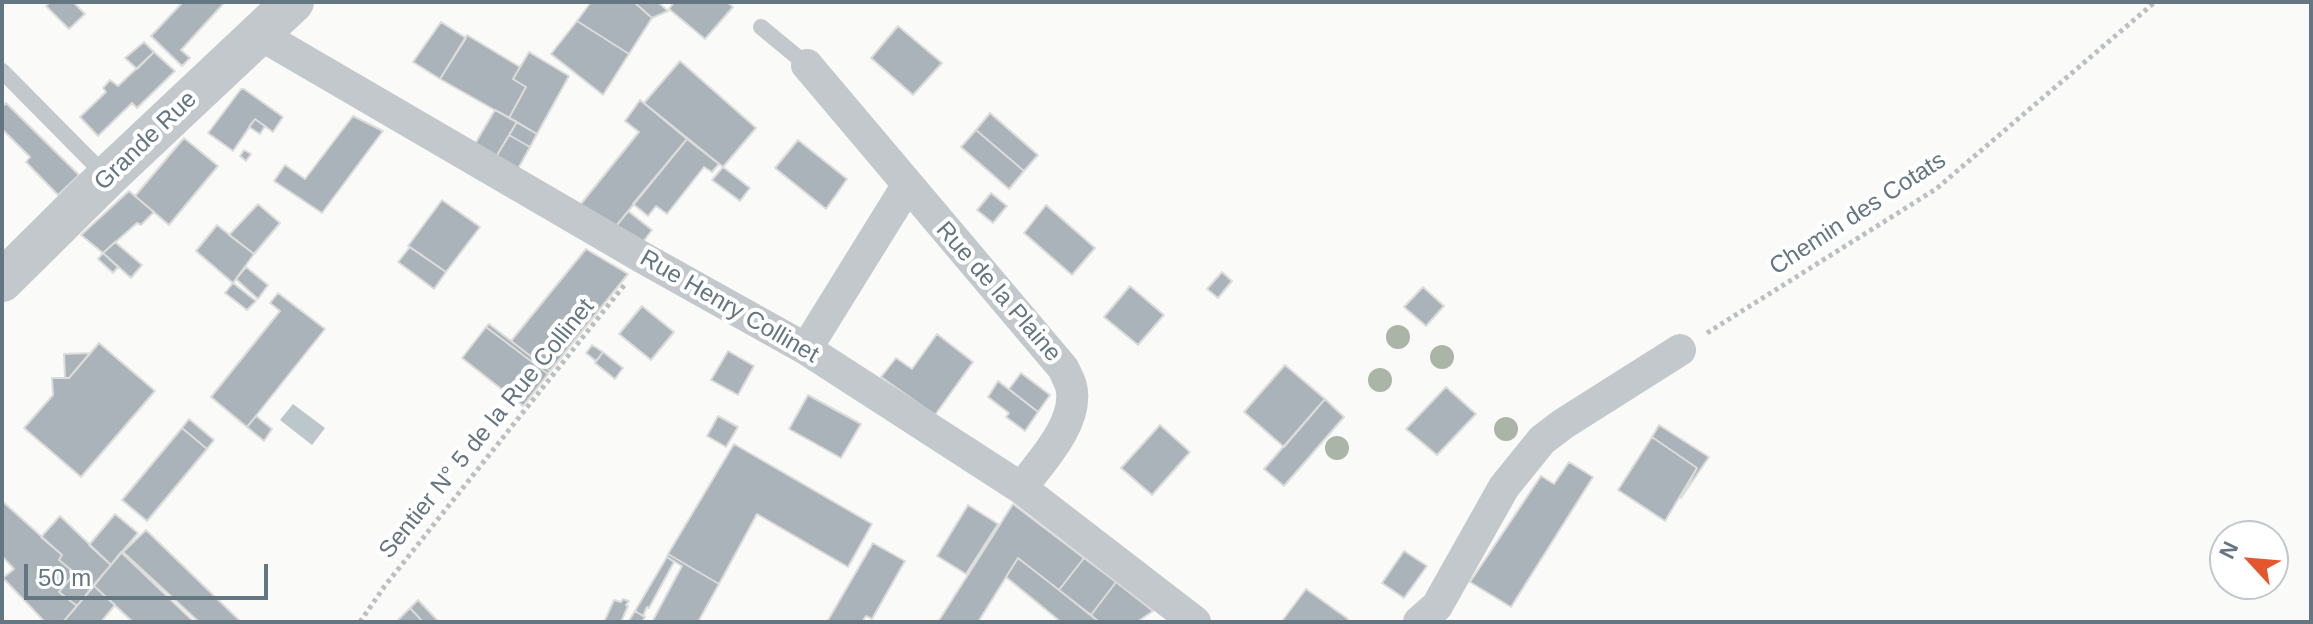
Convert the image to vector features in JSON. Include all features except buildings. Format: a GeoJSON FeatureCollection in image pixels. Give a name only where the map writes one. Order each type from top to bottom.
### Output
{"type":"FeatureCollection","features":[{"type":"Feature","properties":{"kind":"street","name":"Grande Rue"},"geometry":{"type":"LineString","coordinates":[[2,281],[107,177],[293,2]]}},
{"type":"Feature","properties":{"kind":"street","name":"Rue Henry Collinet"},"geometry":{"type":"LineString","coordinates":[[259,34],[806,349],[1021,488],[1181,618]]}},
{"type":"Feature","properties":{"kind":"street","name":"Rue de la Plaine"},"geometry":{"type":"LineString","coordinates":[[807,65],[1063,368],[1072,388],[1071,410],[1055,444],[1021,488]]}},
{"type":"Feature","properties":{"kind":"street"},"geometry":{"type":"LineString","coordinates":[[806,349],[907,186]]}},
{"type":"Feature","properties":{"kind":"street"},"geometry":{"type":"LineString","coordinates":[[1419,622],[1437,606],[1504,487],[1542,440],[1680,350]]}},
{"type":"Feature","properties":{"kind":"lane"},"geometry":{"type":"LineString","coordinates":[[761,27],[807,65]]}},
{"type":"Feature","properties":{"kind":"lane"},"geometry":{"type":"LineString","coordinates":[[2,71],[107,177]]}},
{"type":"Feature","properties":{"kind":"path","name":"Chemin des Cotats"},"geometry":{"type":"LineString","coordinates":[[1680,350],[1936,189],[2155,2]]}},
{"type":"Feature","properties":{"kind":"path","name":"Sentier N° 5 de la Rue Collinet"},"geometry":{"type":"LineString","coordinates":[[360,622],[403,563],[645,259]]}},
{"type":"Feature","properties":{"kind":"shaded area"},"geometry":{"type":"Polygon","coordinates":[[[293,404],[325,428],[312,445],[280,420],[293,404]]]}}]}
